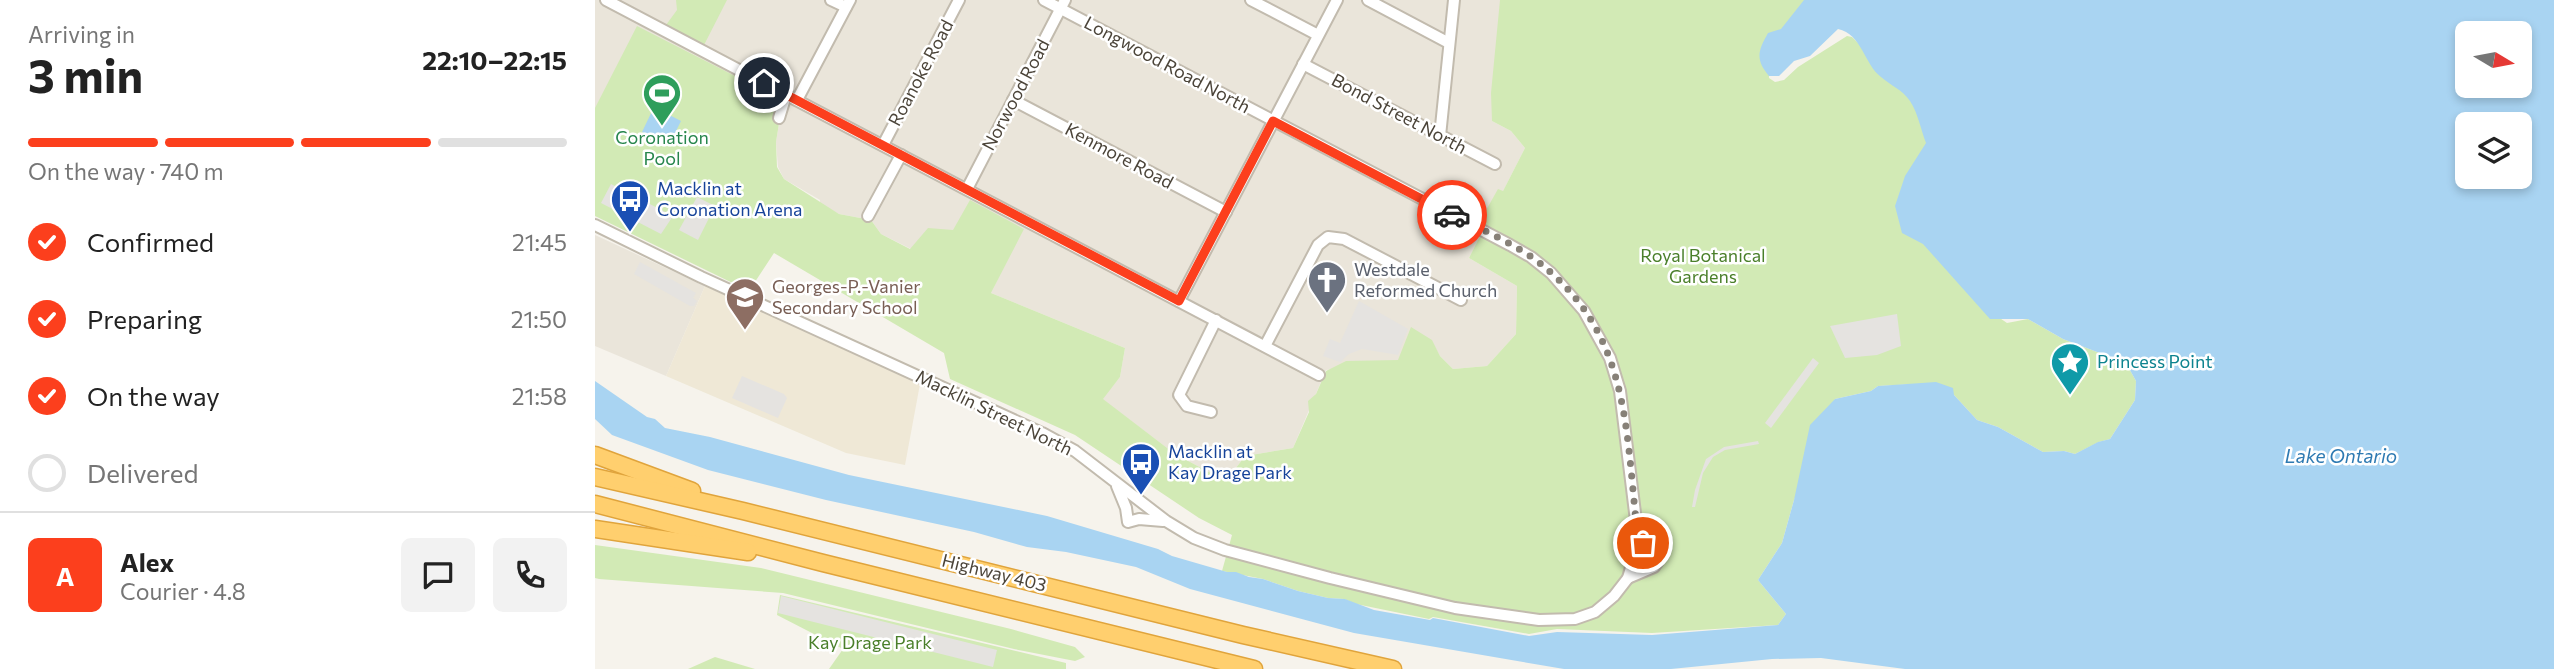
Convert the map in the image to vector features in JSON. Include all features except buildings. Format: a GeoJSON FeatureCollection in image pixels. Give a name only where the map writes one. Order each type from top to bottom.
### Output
{"type":"FeatureCollection","features":[{"type":"Feature","properties":{"kind":"highway"},"geometry":{"type":"LineString","coordinates":[[595,455],[743,511]]}},
{"type":"Feature","properties":{"kind":"highway","name":"Highway 403"},"geometry":{"type":"LineString","coordinates":[[595,477],[1393,669]]}},
{"type":"Feature","properties":{"kind":"highway","name":"Highway 403"},"geometry":{"type":"LineString","coordinates":[[595,504],[1254,669]]}},
{"type":"Feature","properties":{"kind":"highway"},"geometry":{"type":"LineString","coordinates":[[595,529],[823,563]]}},
{"type":"Feature","properties":{"kind":"street"},"geometry":{"type":"LineString","coordinates":[[606,0],[1319,375]]}},
{"type":"Feature","properties":{"kind":"street"},"geometry":{"type":"LineString","coordinates":[[797,100],[848,4],[831,0]]}},
{"type":"Feature","properties":{"kind":"street","name":"Roanoke Road"},"geometry":{"type":"LineString","coordinates":[[883,145],[959,0]]}},
{"type":"Feature","properties":{"kind":"street","name":"Longwood Road North"},"geometry":{"type":"LineString","coordinates":[[1044,0],[1063,4],[1273,121],[1510,245],[1531,257],[1569,292],[1594,326],[1617,377],[1637,530],[1635,562],[1627,580]]}},
{"type":"Feature","properties":{"kind":"street"},"geometry":{"type":"LineString","coordinates":[[1251,0],[1318,35]]}},
{"type":"Feature","properties":{"kind":"street"},"geometry":{"type":"LineString","coordinates":[[1179,301],[1337,0]]}},
{"type":"Feature","properties":{"kind":"street"},"geometry":{"type":"LineString","coordinates":[[1368,0],[1449,43]]}},
{"type":"Feature","properties":{"kind":"street"},"geometry":{"type":"LineString","coordinates":[[1440,136],[1454,0]]}},
{"type":"Feature","properties":{"kind":"street","name":"Norwood Road"},"geometry":{"type":"LineString","coordinates":[[967,189],[1063,4]]}},
{"type":"Feature","properties":{"kind":"street","name":"Bond Street North"},"geometry":{"type":"LineString","coordinates":[[1303,64],[1495,164]]}},
{"type":"Feature","properties":{"kind":"street"},"geometry":{"type":"LineString","coordinates":[[779,118],[786,95]]}},
{"type":"Feature","properties":{"kind":"street","name":"Kenmore Road"},"geometry":{"type":"LineString","coordinates":[[1013,100],[1226,212]]}},
{"type":"Feature","properties":{"kind":"street"},"geometry":{"type":"LineString","coordinates":[[869,216],[901,155]]}},
{"type":"Feature","properties":{"kind":"street","name":"Macklin Street North"},"geometry":{"type":"LineString","coordinates":[[595,225],[701,277],[1042,433],[1075,451],[1166,522],[1194,538],[1225,550],[1455,608],[1539,620],[1575,619],[1595,612],[1614,596],[1627,580]]}},
{"type":"Feature","properties":{"kind":"street"},"geometry":{"type":"LineString","coordinates":[[1265,346],[1318,245],[1328,237],[1345,239],[1461,300]]}},
{"type":"Feature","properties":{"kind":"street"},"geometry":{"type":"LineString","coordinates":[[1211,412],[1187,406],[1179,395],[1216,320]]}},
{"type":"Feature","properties":{"kind":"street"},"geometry":{"type":"LineString","coordinates":[[1113,480],[1121,493],[1128,522],[1139,519],[1166,522]]}},
{"type":"Feature","properties":{"kind":"street"},"geometry":{"type":"LineString","coordinates":[[1627,580],[1654,567],[1658,561],[1646,548],[1637,530]]}},
{"type":"Feature","properties":{"kind":"shaded area"},"geometry":{"type":"Polygon","coordinates":[[[595,0],[1501,0],[1492,121],[1511,131],[1525,148],[1469,258],[1517,286],[1516,334],[1487,366],[1453,369],[1440,356],[1431,340],[1399,361],[1326,370],[1293,448],[1245,456],[1226,481],[1175,454],[1102,399],[1120,377],[1125,348],[991,293],[1023,228],[953,230],[911,249],[881,234],[871,220],[839,214],[820,204],[820,200],[784,179],[778,167],[776,142],[782,105],[778,98],[595,108],[595,0]]]}},
{"type":"Feature","properties":{"kind":"shaded area"},"geometry":{"type":"Polygon","coordinates":[[[611,184],[673,216],[661,234],[601,203],[611,184]]]}},
{"type":"Feature","properties":{"kind":"shaded area"},"geometry":{"type":"Polygon","coordinates":[[[697,197],[715,206],[698,240],[679,230],[697,197]]]}},
{"type":"Feature","properties":{"kind":"shaded area"},"geometry":{"type":"Polygon","coordinates":[[[595,235],[705,286],[666,376],[595,346],[595,235]]]}},
{"type":"Feature","properties":{"kind":"shaded area"},"geometry":{"type":"Polygon","coordinates":[[[640,262],[696,293],[693,298],[697,301],[694,306],[634,274],[640,262]]]}},
{"type":"Feature","properties":{"kind":"shaded area","name":"Georges-P.-Vanier Secondary School"},"geometry":{"type":"Polygon","coordinates":[[[705,286],[920,384],[905,465],[846,453],[666,376],[705,286]]]}},
{"type":"Feature","properties":{"kind":"shaded area"},"geometry":{"type":"Polygon","coordinates":[[[1359,301],[1408,329],[1398,355],[1362,349],[1349,354],[1340,362],[1323,356],[1330,339],[1340,343],[1359,301]]]}},
{"type":"Feature","properties":{"kind":"shaded area"},"geometry":{"type":"Polygon","coordinates":[[[1897,314],[1901,346],[1877,355],[1845,358],[1830,326],[1897,314]]]}},
{"type":"Feature","properties":{"kind":"shaded area"},"geometry":{"type":"Polygon","coordinates":[[[1813,358],[1819,363],[1771,428],[1765,423],[1813,358]]]}},
{"type":"Feature","properties":{"kind":"shaded area"},"geometry":{"type":"Polygon","coordinates":[[[742,376],[784,394],[787,398],[778,418],[732,398],[742,376]]]}},
{"type":"Feature","properties":{"kind":"shaded area"},"geometry":{"type":"Polygon","coordinates":[[[1758,441],[1759,444],[1725,450],[1713,457],[1703,473],[1695,507],[1692,507],[1706,459],[1724,447],[1758,441]]]}},
{"type":"Feature","properties":{"kind":"shaded area"},"geometry":{"type":"Polygon","coordinates":[[[781,596],[997,650],[993,667],[778,613],[781,596]]]}},
{"type":"Feature","properties":{"kind":"green space"},"geometry":{"type":"Polygon","coordinates":[[[676,0],[727,0],[704,45],[666,25],[677,10],[676,0]]]}},
{"type":"Feature","properties":{"kind":"green space","name":"Royal Botanical Gardens"},"geometry":{"type":"Polygon","coordinates":[[[1500,0],[1815,0],[1769,55],[1769,78],[1775,82],[1784,80],[1798,67],[1847,36],[1852,37],[1920,103],[1985,308],[2007,323],[2028,319],[2063,339],[2126,363],[2136,381],[2135,400],[2110,439],[2075,454],[2064,451],[2043,452],[1998,427],[1977,420],[1954,395],[1916,384],[1878,386],[1871,391],[1835,399],[1794,500],[1782,543],[1758,580],[1786,614],[1778,625],[1652,633],[1557,629],[1529,634],[1433,617],[1429,619],[1356,604],[1344,599],[1328,598],[1263,579],[1222,571],[1232,535],[1199,518],[1075,435],[950,379],[944,353],[774,253],[749,291],[595,216],[595,108],[637,26],[778,98],[777,104],[782,105],[776,142],[777,167],[784,179],[839,214],[871,220],[881,234],[910,249],[928,228],[953,230],[970,200],[1024,229],[991,293],[1125,348],[1120,377],[1103,399],[1175,454],[1226,481],[1245,456],[1293,448],[1309,412],[1308,401],[1316,394],[1326,371],[1346,361],[1398,360],[1411,327],[1432,340],[1440,356],[1453,369],[1487,366],[1516,334],[1517,286],[1469,258],[1486,224],[1480,221],[1498,189],[1503,191],[1525,148],[1511,131],[1492,121],[1491,93],[1500,0]]]}},
{"type":"Feature","properties":{"kind":"green space"},"geometry":{"type":"Polygon","coordinates":[[[595,545],[761,568],[1011,629],[1075,647],[1085,657],[1075,661],[1014,649],[783,593],[599,579],[595,578],[595,545]]]}},
{"type":"Feature","properties":{"kind":"green space","name":"Kay Drage Park"},"geometry":{"type":"Polygon","coordinates":[[[780,595],[1066,663],[1066,669],[829,669],[843,649],[777,615],[780,595]]]}},
{"type":"Feature","properties":{"kind":"green space"},"geometry":{"type":"Polygon","coordinates":[[[715,657],[755,669],[688,669],[715,657]]]}},
{"type":"Feature","properties":{"kind":"water","name":"Lake Ontario"},"geometry":{"type":"Polygon","coordinates":[[[1804,0],[2554,0],[2554,669],[1905,669],[1821,658],[1772,659],[1671,669],[1564,669],[1354,633],[1190,589],[1136,567],[1066,552],[1027,547],[974,532],[826,500],[708,470],[612,435],[595,419],[595,381],[665,428],[710,437],[849,475],[1047,516],[1227,572],[1236,572],[1328,598],[1345,599],[1374,610],[1430,620],[1433,618],[1529,636],[1557,632],[1652,635],[1778,625],[1786,614],[1758,580],[1782,543],[1810,425],[1835,399],[1871,391],[1878,386],[1936,382],[1953,388],[1954,395],[1977,420],[1998,427],[2043,452],[2064,451],[2075,454],[2110,439],[2135,400],[2136,381],[2126,363],[2063,339],[2028,319],[1990,319],[1923,244],[1902,233],[1895,206],[1905,176],[1926,143],[1910,101],[1875,71],[1852,37],[1838,29],[1810,56],[1794,61],[1779,76],[1769,76],[1759,55],[1768,33],[1781,29],[1804,0]]]}},
{"type":"Feature","properties":{"kind":"water","name":"Coronation Pool"},"geometry":{"type":"Polygon","coordinates":[[[654,107],[681,121],[669,145],[642,132],[654,107]]]}},
{"type":"Feature","properties":{"kind":"way so far"},"geometry":{"type":"LineString","coordinates":[[1452,215],[1531,257],[1569,292],[1594,326],[1610,358],[1621,391],[1637,530],[1643,543]]}},
{"type":"Feature","properties":{"kind":"place","name":"Coronation Pool"},"geometry":{"type":"Point","coordinates":[662,127]}},
{"type":"Feature","properties":{"kind":"place","name":"Macklin at Coronation Arena"},"geometry":{"type":"Point","coordinates":[630,233]}},
{"type":"Feature","properties":{"kind":"place","name":"Westdale Reformed Church"},"geometry":{"type":"Point","coordinates":[1327,314]}},
{"type":"Feature","properties":{"kind":"place","name":"Georges-P.-Vanier Secondary School"},"geometry":{"type":"Point","coordinates":[745,331]}},
{"type":"Feature","properties":{"kind":"place","name":"Princess Point"},"geometry":{"type":"Point","coordinates":[2070,396]}},
{"type":"Feature","properties":{"kind":"place","name":"Macklin at Kay Drage Park"},"geometry":{"type":"Point","coordinates":[1141,496]}},
{"type":"Feature","properties":{"kind":"route"},"geometry":{"type":"LineString","coordinates":[[764,83],[1179,301],[1273,121],[1452,215]]}}]}
